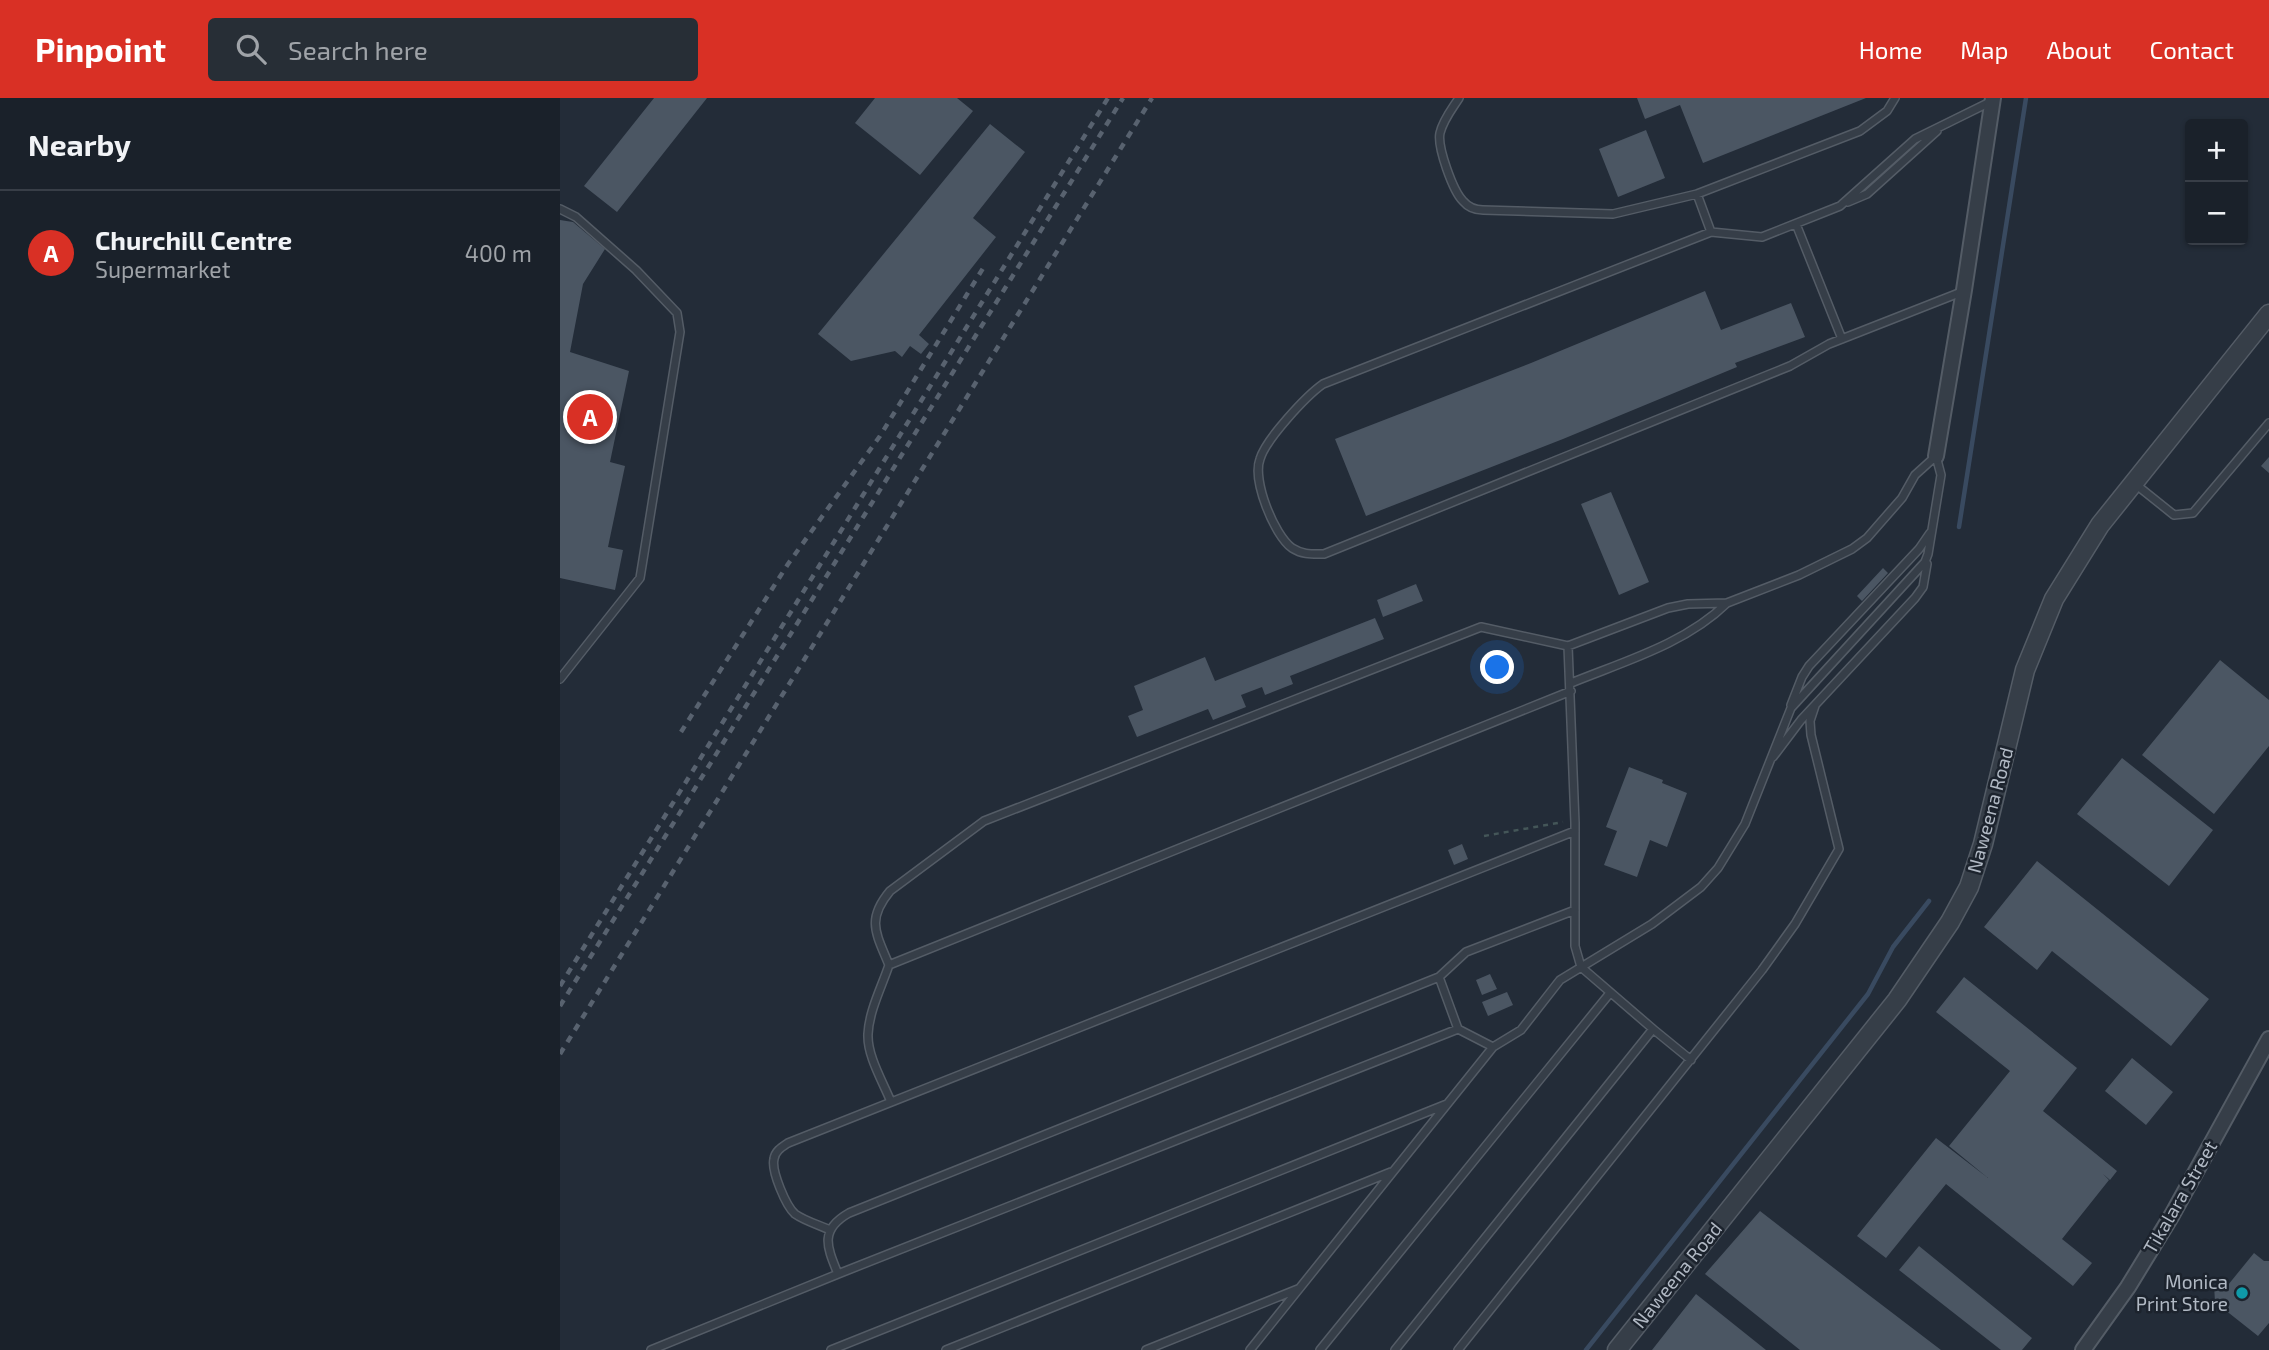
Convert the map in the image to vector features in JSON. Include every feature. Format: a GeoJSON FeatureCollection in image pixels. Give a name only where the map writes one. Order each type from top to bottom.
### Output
{"type":"FeatureCollection","features":[{"type":"Feature","properties":{"kind":"street"},"geometry":{"type":"LineString","coordinates":[[1936,456],[1993,99]]}},
{"type":"Feature","properties":{"kind":"street","name":"Naweena Road"},"geometry":{"type":"LineString","coordinates":[[1617,1350],[1897,1000],[1950,922],[1969,887],[1983,844],[2025,670],[2054,599],[2100,525],[2269,314]]}},
{"type":"Feature","properties":{"kind":"street","name":"Tikalara Street"},"geometry":{"type":"LineString","coordinates":[[2083,1350],[2172,1216],[2269,1040]]}},
{"type":"Feature","properties":{"kind":"lane"},"geometry":{"type":"LineString","coordinates":[[1459,98],[1443,125],[1440,143],[1458,196],[1463,202],[1476,210],[1613,214],[1697,194],[1860,131],[1887,111],[1895,98]]}},
{"type":"Feature","properties":{"kind":"lane"},"geometry":{"type":"LineString","coordinates":[[1840,206],[1915,139],[1993,99]]}},
{"type":"Feature","properties":{"kind":"lane"},"geometry":{"type":"LineString","coordinates":[[1945,124],[1867,194],[1840,206],[1762,237],[1711,232],[1333,380],[1314,390],[1266,445],[1257,469],[1259,483],[1279,534],[1294,549],[1307,555],[1324,554],[1790,366],[1842,339],[1964,290]]}},
{"type":"Feature","properties":{"kind":"lane"},"geometry":{"type":"LineString","coordinates":[[1697,194],[1711,232]]}},
{"type":"Feature","properties":{"kind":"lane"},"geometry":{"type":"LineString","coordinates":[[560,209],[576,217],[636,270],[677,313],[680,332],[640,578],[560,679]]}},
{"type":"Feature","properties":{"kind":"lane"},"geometry":{"type":"LineString","coordinates":[[1796,224],[1842,339]]}},
{"type":"Feature","properties":{"kind":"lane"},"geometry":{"type":"LineString","coordinates":[[2133,483],[2174,515],[2193,513],[2269,422]]}},
{"type":"Feature","properties":{"kind":"lane"},"geometry":{"type":"LineString","coordinates":[[891,1102],[870,1049],[868,1035],[889,965],[874,928],[875,915],[890,891],[984,821],[1481,627],[1569,646],[1668,608],[1688,604],[1727,603],[1799,575],[1852,550],[1884,521],[1915,475],[1936,456],[1941,475],[1923,587],[1916,598],[1787,738],[1766,770]]}},
{"type":"Feature","properties":{"kind":"lane"},"geometry":{"type":"LineString","coordinates":[[1250,1350],[1493,1047],[1521,1030],[1560,980],[1652,924],[1701,887],[1718,868],[1745,824],[1802,677],[1924,543],[1933,524]]}},
{"type":"Feature","properties":{"kind":"lane"},"geometry":{"type":"LineString","coordinates":[[1785,718],[1801,695],[1921,569],[1928,554]]}},
{"type":"Feature","properties":{"kind":"lane"},"geometry":{"type":"LineString","coordinates":[[889,965],[1571,687],[1702,626],[1727,603]]}},
{"type":"Feature","properties":{"kind":"lane"},"geometry":{"type":"LineString","coordinates":[[1569,646],[1575,827],[1575,946],[1581,967],[1691,1060]]}},
{"type":"Feature","properties":{"kind":"lane"},"geometry":{"type":"LineString","coordinates":[[1458,1350],[1762,970],[1795,924],[1839,849],[1811,735],[1810,721],[1815,706]]}},
{"type":"Feature","properties":{"kind":"lane"},"geometry":{"type":"LineString","coordinates":[[830,1230],[790,1208],[773,1169],[774,1155],[788,1143],[1575,827]]}},
{"type":"Feature","properties":{"kind":"lane"},"geometry":{"type":"LineString","coordinates":[[838,1274],[827,1243],[830,1230],[840,1218],[849,1213],[1439,977],[1466,952],[1575,910]]}},
{"type":"Feature","properties":{"kind":"lane"},"geometry":{"type":"LineString","coordinates":[[1439,977],[1458,1029],[1493,1047]]}},
{"type":"Feature","properties":{"kind":"lane"},"geometry":{"type":"LineString","coordinates":[[1320,1350],[1610,993]]}},
{"type":"Feature","properties":{"kind":"lane"},"geometry":{"type":"LineString","coordinates":[[651,1350],[1458,1029]]}},
{"type":"Feature","properties":{"kind":"lane"},"geometry":{"type":"LineString","coordinates":[[1395,1350],[1653,1029]]}},
{"type":"Feature","properties":{"kind":"lane"},"geometry":{"type":"LineString","coordinates":[[831,1350],[1447,1104]]}},
{"type":"Feature","properties":{"kind":"lane"},"geometry":{"type":"LineString","coordinates":[[946,1350],[1393,1171]]}},
{"type":"Feature","properties":{"kind":"lane"},"geometry":{"type":"LineString","coordinates":[[1146,1350],[1299,1289]]}},
{"type":"Feature","properties":{"kind":"path"},"geometry":{"type":"LineString","coordinates":[[1484,836],[1556,822],[1575,827]]}},
{"type":"Feature","properties":{"kind":"building"},"geometry":{"type":"Polygon","coordinates":[[[654,98],[707,98],[617,212],[584,186],[654,98]]]}},
{"type":"Feature","properties":{"kind":"building"},"geometry":{"type":"Polygon","coordinates":[[[875,98],[957,98],[973,111],[920,175],[855,123],[875,98]]]}},
{"type":"Feature","properties":{"kind":"building"},"geometry":{"type":"Polygon","coordinates":[[[1637,98],[1866,98],[1703,163],[1680,105],[1645,119],[1637,98]]]}},
{"type":"Feature","properties":{"kind":"building"},"geometry":{"type":"Polygon","coordinates":[[[990,124],[1025,152],[973,218],[996,237],[919,335],[929,344],[921,354],[910,346],[902,357],[895,351],[851,361],[818,334],[990,124]]]}},
{"type":"Feature","properties":{"kind":"building"},"geometry":{"type":"Polygon","coordinates":[[[1646,130],[1665,178],[1618,197],[1599,149],[1646,130]]]}},
{"type":"Feature","properties":{"kind":"building"},"geometry":{"type":"Polygon","coordinates":[[[560,220],[573,222],[605,249],[583,284],[570,352],[629,371],[610,462],[625,466],[608,547],[623,550],[615,590],[560,578],[560,220]]]}},
{"type":"Feature","properties":{"kind":"building"},"geometry":{"type":"Polygon","coordinates":[[[1705,291],[1721,330],[1791,303],[1805,337],[1735,363],[1737,367],[1563,439],[1366,516],[1335,439],[1531,363],[1705,291]]]}},
{"type":"Feature","properties":{"kind":"building"},"geometry":{"type":"Polygon","coordinates":[[[2269,457],[2269,473],[2261,466],[2269,457]]]}},
{"type":"Feature","properties":{"kind":"building"},"geometry":{"type":"Polygon","coordinates":[[[1611,492],[1649,582],[1619,595],[1581,504],[1611,492]]]}},
{"type":"Feature","properties":{"kind":"building"},"geometry":{"type":"Polygon","coordinates":[[[1883,568],[1888,573],[1862,601],[1857,596],[1883,568]]]}},
{"type":"Feature","properties":{"kind":"building"},"geometry":{"type":"Polygon","coordinates":[[[1416,584],[1423,601],[1383,617],[1377,600],[1416,584]]]}},
{"type":"Feature","properties":{"kind":"building"},"geometry":{"type":"Polygon","coordinates":[[[1375,618],[1384,639],[1290,676],[1293,684],[1265,695],[1262,687],[1241,695],[1246,707],[1213,720],[1208,709],[1137,737],[1128,716],[1143,710],[1134,686],[1205,657],[1215,681],[1375,618]]]}},
{"type":"Feature","properties":{"kind":"building"},"geometry":{"type":"Polygon","coordinates":[[[2220,660],[2269,700],[2269,746],[2214,814],[2142,755],[2220,660]]]}},
{"type":"Feature","properties":{"kind":"building"},"geometry":{"type":"Polygon","coordinates":[[[2122,758],[2213,830],[2169,886],[2077,814],[2122,758]]]}},
{"type":"Feature","properties":{"kind":"building"},"geometry":{"type":"Polygon","coordinates":[[[1629,767],[1687,793],[1667,847],[1650,840],[1637,877],[1604,865],[1617,831],[1606,827],[1629,767]]]}},
{"type":"Feature","properties":{"kind":"building"},"geometry":{"type":"Polygon","coordinates":[[[1462,844],[1468,859],[1454,865],[1448,850],[1462,844]]]}},
{"type":"Feature","properties":{"kind":"building"},"geometry":{"type":"Polygon","coordinates":[[[2037,861],[2209,999],[2171,1046],[2052,951],[2037,970],[1984,927],[2037,861]]]}},
{"type":"Feature","properties":{"kind":"building"},"geometry":{"type":"Polygon","coordinates":[[[1490,974],[1497,989],[1482,995],[1476,980],[1490,974]]]}},
{"type":"Feature","properties":{"kind":"building"},"geometry":{"type":"Polygon","coordinates":[[[1964,977],[2077,1068],[2043,1111],[2117,1171],[2110,1180],[2103,1174],[2109,1180],[2062,1239],[2092,1263],[2073,1286],[1946,1184],[1886,1258],[1857,1236],[1936,1138],[1988,1178],[1949,1146],[2010,1071],[1936,1012],[1964,977]]]}},
{"type":"Feature","properties":{"kind":"building"},"geometry":{"type":"Polygon","coordinates":[[[1507,992],[1513,1005],[1488,1016],[1482,1002],[1507,992]]]}},
{"type":"Feature","properties":{"kind":"building"},"geometry":{"type":"Polygon","coordinates":[[[2132,1058],[2173,1092],[2146,1125],[2105,1091],[2132,1058]]]}},
{"type":"Feature","properties":{"kind":"building"},"geometry":{"type":"Polygon","coordinates":[[[1760,1211],[1941,1350],[1800,1350],[1705,1274],[1760,1211]]]}},
{"type":"Feature","properties":{"kind":"building"},"geometry":{"type":"Polygon","coordinates":[[[1919,1246],[2032,1338],[2022,1350],[2001,1350],[1899,1270],[1919,1246]]]}},
{"type":"Feature","properties":{"kind":"building","name":"Monica Print Store"},"geometry":{"type":"Polygon","coordinates":[[[2254,1253],[2264,1261],[2269,1261],[2269,1323],[2258,1336],[2215,1302],[2214,1285],[2228,1285],[2254,1253]]]}},
{"type":"Feature","properties":{"kind":"building"},"geometry":{"type":"Polygon","coordinates":[[[1696,1294],[1766,1350],[1652,1350],[1696,1294]]]}},
{"type":"Feature","properties":{"kind":"waterway"},"geometry":{"type":"LineString","coordinates":[[1959,527],[2026,98]]}},
{"type":"Feature","properties":{"kind":"waterway"},"geometry":{"type":"LineString","coordinates":[[1586,1350],[1868,994],[1893,947],[1929,901]]}},
{"type":"Feature","properties":{"kind":"railway"},"geometry":{"type":"LineString","coordinates":[[560,986],[1108,98]]}},
{"type":"Feature","properties":{"kind":"railway"},"geometry":{"type":"LineString","coordinates":[[560,1006],[1123,98]]}},
{"type":"Feature","properties":{"kind":"railway"},"geometry":{"type":"LineString","coordinates":[[560,1054],[1152,98]]}},
{"type":"Feature","properties":{"kind":"railway"},"geometry":{"type":"LineString","coordinates":[[681,732],[788,564],[880,436],[985,265]]}},
{"type":"Feature","properties":{"kind":"place","name":"Churchill Centre"},"geometry":{"type":"Point","coordinates":[590,417]}},
{"type":"Feature","properties":{"kind":"place","name":"Monica Print Store"},"geometry":{"type":"Point","coordinates":[2242,1293]}}]}
